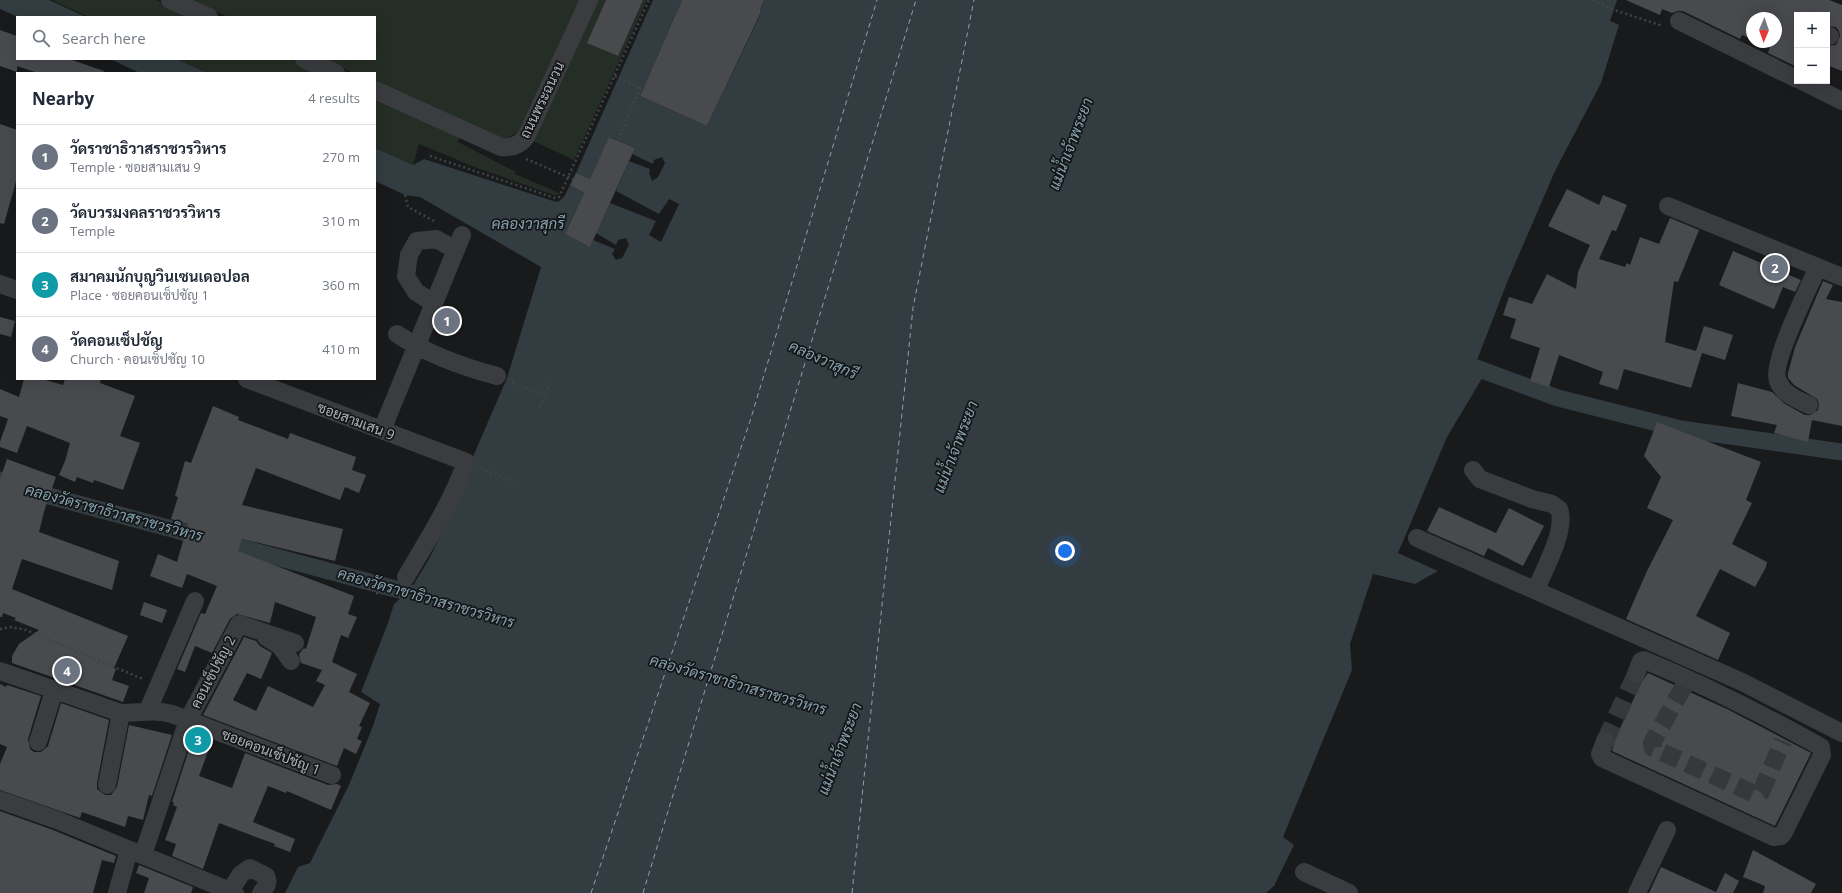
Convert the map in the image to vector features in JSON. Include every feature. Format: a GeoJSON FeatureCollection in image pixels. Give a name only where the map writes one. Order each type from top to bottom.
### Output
{"type":"FeatureCollection","features":[{"type":"Feature","properties":{"kind":"street"},"geometry":{"type":"LineString","coordinates":[[170,0],[207,16]]}},
{"type":"Feature","properties":{"kind":"street","name":"ถนนพระฉนวน"},"geometry":{"type":"LineString","coordinates":[[376,90],[501,147],[511,147],[522,142],[526,138],[589,0]]}},
{"type":"Feature","properties":{"kind":"street"},"geometry":{"type":"LineString","coordinates":[[1679,21],[1794,75]]}},
{"type":"Feature","properties":{"kind":"street"},"geometry":{"type":"LineString","coordinates":[[306,60],[334,72]]}},
{"type":"Feature","properties":{"kind":"street"},"geometry":{"type":"LineString","coordinates":[[1811,84],[1842,101]]}},
{"type":"Feature","properties":{"kind":"street"},"geometry":{"type":"LineString","coordinates":[[1668,206],[1842,277]]}},
{"type":"Feature","properties":{"kind":"street"},"geometry":{"type":"LineString","coordinates":[[382,430],[459,242],[436,238],[416,241],[409,255],[406,276],[416,292],[434,303]]}},
{"type":"Feature","properties":{"kind":"street"},"geometry":{"type":"LineString","coordinates":[[1809,405],[1786,394],[1778,381],[1776,374],[1779,356],[1818,267]]}},
{"type":"Feature","properties":{"kind":"street"},"geometry":{"type":"LineString","coordinates":[[0,284],[16,290]]}},
{"type":"Feature","properties":{"kind":"street"},"geometry":{"type":"LineString","coordinates":[[398,334],[416,346],[457,363],[497,376]]}},
{"type":"Feature","properties":{"kind":"street","name":"ซอยสามเสน 9"},"geometry":{"type":"LineString","coordinates":[[253,380],[275,384],[382,430],[466,462]]}},
{"type":"Feature","properties":{"kind":"street"},"geometry":{"type":"LineString","coordinates":[[406,577],[444,514],[459,482],[466,462]]}},
{"type":"Feature","properties":{"kind":"street"},"geometry":{"type":"LineString","coordinates":[[1473,470],[1480,479],[1532,499],[1552,504],[1559,509],[1562,516],[1561,528],[1536,590]]}},
{"type":"Feature","properties":{"kind":"street"},"geometry":{"type":"LineString","coordinates":[[1417,538],[1742,682],[1842,732]]}},
{"type":"Feature","properties":{"kind":"street"},"geometry":{"type":"LineString","coordinates":[[148,710],[195,601]]}},
{"type":"Feature","properties":{"kind":"street","name":"คอนเซ็ปชัญ 2"},"geometry":{"type":"LineString","coordinates":[[188,720],[239,624],[295,644]]}},
{"type":"Feature","properties":{"kind":"street","name":"คอนเซ็ปชัญ 2"},"geometry":{"type":"LineString","coordinates":[[261,631],[269,640],[280,646],[291,661]]}},
{"type":"Feature","properties":{"kind":"street"},"geometry":{"type":"LineString","coordinates":[[1606,742],[1600,754],[1602,758],[1774,837],[1778,837],[1784,832],[1823,753],[1821,747],[1786,735],[1773,721],[1685,682],[1644,660],[1641,661],[1636,674]]}},
{"type":"Feature","properties":{"kind":"street"},"geometry":{"type":"LineString","coordinates":[[0,671],[121,713],[107,785]]}},
{"type":"Feature","properties":{"kind":"street"},"geometry":{"type":"LineString","coordinates":[[38,742],[54,691]]}},
{"type":"Feature","properties":{"kind":"street"},"geometry":{"type":"LineString","coordinates":[[1773,721],[1791,707]]}},
{"type":"Feature","properties":{"kind":"street"},"geometry":{"type":"LineString","coordinates":[[1786,735],[1791,707]]}},
{"type":"Feature","properties":{"kind":"street","name":"ซอยคอนเซ็ปชัญ 1"},"geometry":{"type":"LineString","coordinates":[[121,713],[148,710],[160,711],[188,720],[332,775]]}},
{"type":"Feature","properties":{"kind":"street"},"geometry":{"type":"LineString","coordinates":[[117,893],[136,852],[150,840],[188,720]]}},
{"type":"Feature","properties":{"kind":"street"},"geometry":{"type":"LineString","coordinates":[[0,800],[57,820],[136,852],[211,888],[233,892],[241,874],[250,868],[266,876],[268,879],[267,886],[261,893]]}},
{"type":"Feature","properties":{"kind":"street"},"geometry":{"type":"LineString","coordinates":[[1637,893],[1667,830]]}},
{"type":"Feature","properties":{"kind":"street"},"geometry":{"type":"LineString","coordinates":[[1304,872],[1349,893]]}},
{"type":"Feature","properties":{"kind":"path"},"geometry":{"type":"LineString","coordinates":[[430,156],[555,198],[558,197],[561,194],[616,76],[649,0]]}},
{"type":"Feature","properties":{"kind":"path"},"geometry":{"type":"LineString","coordinates":[[1593,0],[1614,10],[1671,29],[1679,21]]}},
{"type":"Feature","properties":{"kind":"path"},"geometry":{"type":"LineString","coordinates":[[616,76],[642,88],[618,140]]}},
{"type":"Feature","properties":{"kind":"path"},"geometry":{"type":"LineString","coordinates":[[511,147],[523,158],[573,179]]}},
{"type":"Feature","properties":{"kind":"path"},"geometry":{"type":"LineString","coordinates":[[405,195],[408,207],[459,242]]}},
{"type":"Feature","properties":{"kind":"path"},"geometry":{"type":"LineString","coordinates":[[497,376],[545,395]]}},
{"type":"Feature","properties":{"kind":"path"},"geometry":{"type":"LineString","coordinates":[[540,407],[550,383]]}},
{"type":"Feature","properties":{"kind":"path"},"geometry":{"type":"LineString","coordinates":[[466,462],[514,482]]}},
{"type":"Feature","properties":{"kind":"path"},"geometry":{"type":"LineString","coordinates":[[0,629],[10,627],[26,630],[137,675],[144,679],[146,684]]}},
{"type":"Feature","properties":{"kind":"shaded area"},"geometry":{"type":"Polygon","coordinates":[[[52,0],[156,0],[193,16],[86,16],[52,0]]]}},
{"type":"Feature","properties":{"kind":"shaded area"},"geometry":{"type":"Polygon","coordinates":[[[190,0],[582,0],[520,132],[507,138],[501,138],[376,82],[376,72],[352,72],[324,60],[376,60],[376,16],[226,16],[190,0]]]}},
{"type":"Feature","properties":{"kind":"shaded area"},"geometry":{"type":"Polygon","coordinates":[[[594,0],[647,0],[574,160],[531,140],[594,0]]]}},
{"type":"Feature","properties":{"kind":"shaded area"},"geometry":{"type":"Polygon","coordinates":[[[180,60],[292,60],[320,72],[205,72],[180,60]]]}},
{"type":"Feature","properties":{"kind":"shaded area"},"geometry":{"type":"Polygon","coordinates":[[[376,96],[461,134],[458,142],[516,172],[515,174],[559,193],[554,195],[477,168],[419,144],[413,165],[376,148],[376,96]]]}},
{"type":"Feature","properties":{"kind":"water"},"geometry":{"type":"Polygon","coordinates":[[[0,0],[49,0],[84,16],[16,16],[0,9],[0,0]]]}},
{"type":"Feature","properties":{"kind":"water"},"geometry":{"type":"Polygon","coordinates":[[[653,0],[682,0],[640,96],[707,126],[761,13],[760,9],[764,0],[1617,0],[1610,21],[1619,25],[1601,83],[1555,171],[1508,280],[1477,360],[1484,375],[1447,437],[1398,553],[1438,571],[1415,584],[1373,574],[1350,644],[1352,670],[1283,837],[1294,845],[1274,886],[1266,893],[285,893],[298,867],[310,863],[349,785],[373,726],[380,704],[361,692],[394,604],[411,589],[429,559],[454,508],[462,482],[507,378],[541,267],[420,197],[405,195],[376,181],[376,148],[413,165],[424,159],[558,202],[564,197],[570,185],[584,193],[565,234],[590,246],[593,240],[615,249],[612,254],[616,260],[622,258],[629,245],[626,238],[618,240],[616,245],[596,233],[610,203],[656,221],[649,235],[661,242],[679,204],[669,199],[659,214],[616,191],[629,161],[650,169],[649,173],[652,181],[658,177],[665,163],[662,157],[654,160],[653,164],[632,154],[635,148],[610,137],[590,179],[576,173],[653,0]]]}},
{"type":"Feature","properties":{"kind":"water"},"geometry":{"type":"Polygon","coordinates":[[[112,60],[179,60],[205,72],[138,72],[112,60]]]}},
{"type":"Feature","properties":{"kind":"building"},"geometry":{"type":"Polygon","coordinates":[[[606,0],[643,0],[618,56],[587,43],[606,0]]]}},
{"type":"Feature","properties":{"kind":"building"},"geometry":{"type":"Polygon","coordinates":[[[682,0],[764,0],[760,9],[761,12],[707,126],[640,96],[682,0]]]}},
{"type":"Feature","properties":{"kind":"building"},"geometry":{"type":"Polygon","coordinates":[[[1626,0],[1829,0],[1842,5],[1842,71],[1830,66],[1830,46],[1836,45],[1840,36],[1836,27],[1830,26],[1830,12],[1794,12],[1794,66],[1768,53],[1770,48],[1782,48],[1782,12],[1746,12],[1746,37],[1742,35],[1740,39],[1683,11],[1672,13],[1662,9],[1660,15],[1626,0]]]}},
{"type":"Feature","properties":{"kind":"building"},"geometry":{"type":"Polygon","coordinates":[[[0,30],[16,36],[16,60],[72,60],[104,71],[35,72],[17,66],[17,72],[0,66],[0,30]]]}},
{"type":"Feature","properties":{"kind":"building"},"geometry":{"type":"Polygon","coordinates":[[[0,124],[16,130],[16,182],[4,224],[0,223],[0,124]]]}},
{"type":"Feature","properties":{"kind":"building"},"geometry":{"type":"Polygon","coordinates":[[[609,137],[635,148],[590,247],[565,234],[584,193],[570,185],[576,173],[590,179],[609,137]]]}},
{"type":"Feature","properties":{"kind":"building"},"geometry":{"type":"Polygon","coordinates":[[[1567,189],[1599,205],[1603,195],[1627,205],[1616,231],[1612,230],[1599,259],[1625,267],[1627,263],[1630,265],[1640,237],[1659,244],[1670,218],[1699,230],[1678,282],[1674,281],[1665,342],[1696,351],[1704,326],[1733,335],[1725,360],[1702,353],[1691,388],[1624,369],[1618,390],[1599,384],[1603,372],[1559,355],[1549,387],[1530,381],[1540,348],[1510,338],[1516,319],[1503,315],[1509,297],[1532,304],[1547,274],[1576,289],[1578,272],[1590,245],[1548,226],[1567,189]]]}},
{"type":"Feature","properties":{"kind":"building"},"geometry":{"type":"Polygon","coordinates":[[[1733,251],[1801,280],[1795,292],[1783,287],[1774,309],[1719,285],[1733,251]]]}},
{"type":"Feature","properties":{"kind":"building"},"geometry":{"type":"Polygon","coordinates":[[[1823,281],[1833,285],[1826,299],[1842,302],[1842,426],[1812,420],[1808,442],[1774,433],[1777,425],[1731,416],[1738,383],[1772,392],[1785,404],[1805,415],[1810,415],[1818,410],[1819,404],[1817,399],[1794,385],[1788,378],[1788,373],[1795,347],[1823,281]]]}},
{"type":"Feature","properties":{"kind":"building"},"geometry":{"type":"Polygon","coordinates":[[[0,317],[15,321],[11,337],[0,334],[0,317]]]}},
{"type":"Feature","properties":{"kind":"building"},"geometry":{"type":"Polygon","coordinates":[[[24,380],[46,380],[63,385],[65,380],[101,380],[100,383],[135,396],[120,436],[140,443],[123,490],[94,480],[93,483],[77,477],[75,482],[59,475],[70,443],[27,426],[17,453],[0,447],[0,442],[8,419],[0,416],[0,389],[19,397],[24,380]]]}},
{"type":"Feature","properties":{"kind":"building"},"geometry":{"type":"Polygon","coordinates":[[[213,406],[239,417],[238,420],[288,439],[290,433],[356,457],[352,470],[366,475],[359,493],[345,487],[340,500],[256,468],[242,505],[343,529],[335,561],[242,539],[238,551],[354,596],[348,614],[357,617],[348,638],[341,635],[332,662],[357,674],[349,692],[370,703],[359,726],[362,727],[357,739],[362,741],[356,754],[344,748],[337,766],[203,715],[244,637],[256,641],[260,646],[272,653],[261,679],[247,673],[233,700],[256,711],[268,686],[313,707],[325,685],[316,681],[322,670],[301,663],[299,654],[304,648],[306,649],[316,617],[275,602],[270,623],[237,614],[230,619],[212,653],[195,646],[185,672],[177,669],[201,613],[205,614],[217,586],[187,574],[182,588],[150,576],[158,554],[177,562],[188,524],[171,519],[178,497],[175,496],[185,461],[191,463],[213,406]]]}},
{"type":"Feature","properties":{"kind":"building"},"geometry":{"type":"Polygon","coordinates":[[[1657,422],[1761,462],[1746,500],[1752,503],[1732,544],[1767,562],[1766,567],[1755,587],[1720,569],[1696,616],[1730,633],[1718,660],[1626,619],[1647,571],[1673,520],[1647,508],[1661,477],[1644,456],[1657,422]]]}},
{"type":"Feature","properties":{"kind":"building"},"geometry":{"type":"Polygon","coordinates":[[[7,459],[56,477],[45,508],[39,532],[119,561],[112,590],[22,559],[12,589],[128,636],[114,668],[116,669],[112,680],[129,686],[123,702],[12,663],[12,656],[19,644],[39,630],[14,620],[16,618],[3,613],[2,617],[0,617],[0,479],[7,459]]]}},
{"type":"Feature","properties":{"kind":"building"},"geometry":{"type":"Polygon","coordinates":[[[1439,507],[1496,533],[1509,508],[1544,526],[1523,566],[1488,548],[1484,556],[1427,531],[1439,507]]]}},
{"type":"Feature","properties":{"kind":"building"},"geometry":{"type":"Polygon","coordinates":[[[144,602],[167,610],[162,623],[140,615],[144,602]]]}},
{"type":"Feature","properties":{"kind":"building"},"geometry":{"type":"Polygon","coordinates":[[[1648,673],[1729,710],[1811,753],[1775,826],[1612,751],[1615,739],[1641,683],[1648,673]]]}},
{"type":"Feature","properties":{"kind":"building"},"geometry":{"type":"Polygon","coordinates":[[[0,684],[41,696],[28,739],[30,749],[34,752],[41,752],[48,746],[61,703],[109,720],[97,783],[97,789],[105,795],[111,795],[117,787],[129,725],[172,735],[152,796],[149,795],[143,820],[128,816],[125,827],[82,812],[80,818],[0,790],[0,764],[7,747],[0,744],[0,684]]]}},
{"type":"Feature","properties":{"kind":"building"},"geometry":{"type":"Polygon","coordinates":[[[194,734],[212,741],[199,776],[232,788],[245,753],[328,785],[337,784],[341,786],[331,810],[287,791],[286,793],[268,786],[253,822],[295,839],[290,852],[274,846],[275,844],[219,823],[203,869],[172,856],[176,844],[165,840],[177,807],[173,805],[174,802],[172,802],[194,734]]]}},
{"type":"Feature","properties":{"kind":"building"},"geometry":{"type":"Polygon","coordinates":[[[0,811],[53,830],[116,856],[114,863],[102,860],[93,893],[0,893],[0,811]]]}},
{"type":"Feature","properties":{"kind":"building"},"geometry":{"type":"Polygon","coordinates":[[[1753,850],[1816,884],[1811,893],[1763,893],[1765,886],[1743,877],[1753,850]]]}},
{"type":"Feature","properties":{"kind":"building"},"geometry":{"type":"Polygon","coordinates":[[[139,865],[193,887],[191,893],[144,893],[149,878],[136,873],[139,865]]]}},
{"type":"Feature","properties":{"kind":"building"},"geometry":{"type":"Polygon","coordinates":[[[1661,867],[1716,892],[1725,873],[1739,881],[1733,893],[1649,893],[1661,867]]]}},
{"type":"Feature","properties":{"kind":"waterway"},"geometry":{"type":"LineString","coordinates":[[1460,362],[1558,398],[1681,429],[1842,452]]}},
{"type":"Feature","properties":{"kind":"waterway","name":"คลองวัดราชาธิวาสราชวรวิหาร"},"geometry":{"type":"LineString","coordinates":[[0,480],[8,485],[429,598]]}},
{"type":"Feature","properties":{"kind":"ferry route"},"geometry":{"type":"LineString","coordinates":[[591,893],[751,418],[877,0]]}},
{"type":"Feature","properties":{"kind":"ferry route"},"geometry":{"type":"LineString","coordinates":[[643,893],[916,0]]}},
{"type":"Feature","properties":{"kind":"ferry route"},"geometry":{"type":"LineString","coordinates":[[852,893],[913,308],[974,0]]}},
{"type":"Feature","properties":{"kind":"tunnel"},"geometry":{"type":"LineString","coordinates":[[1605,741],[1636,674]]}},
{"type":"Feature","properties":{"kind":"tunnel"},"geometry":{"type":"LineString","coordinates":[[1684,686],[1652,743],[1653,748],[1757,795],[1761,792],[1783,741]]}},
{"type":"Feature","properties":{"kind":"place","name":"วัดบวรมงคลราชวรวิหาร"},"geometry":{"type":"Point","coordinates":[1775,268]}},
{"type":"Feature","properties":{"kind":"place","name":"วัดราชาธิวาสราชวรวิหาร"},"geometry":{"type":"Point","coordinates":[447,321]}},
{"type":"Feature","properties":{"kind":"place","name":"วัดคอนเซ็ปชัญ"},"geometry":{"type":"Point","coordinates":[67,671]}},
{"type":"Feature","properties":{"kind":"place","name":"สมาคมนักบุญวินเซนเดอปอล"},"geometry":{"type":"Point","coordinates":[198,740]}},
{"type":"Feature","properties":{"kind":"water label","name":"แม่น้ำเจ้าพระยา"},"geometry":{"type":"Point","coordinates":[1071,144]}},
{"type":"Feature","properties":{"kind":"water label","name":"คลองวาสุกรี"},"geometry":{"type":"Point","coordinates":[528,224]}},
{"type":"Feature","properties":{"kind":"water label","name":"คลองวาสุกรี"},"geometry":{"type":"Point","coordinates":[823,360]}},
{"type":"Feature","properties":{"kind":"water label","name":"แม่น้ำเจ้าพระยา"},"geometry":{"type":"Point","coordinates":[956,447]}},
{"type":"Feature","properties":{"kind":"water label","name":"แม่น้ำเจ้าพระยา"},"geometry":{"type":"Point","coordinates":[840,749]}}]}
